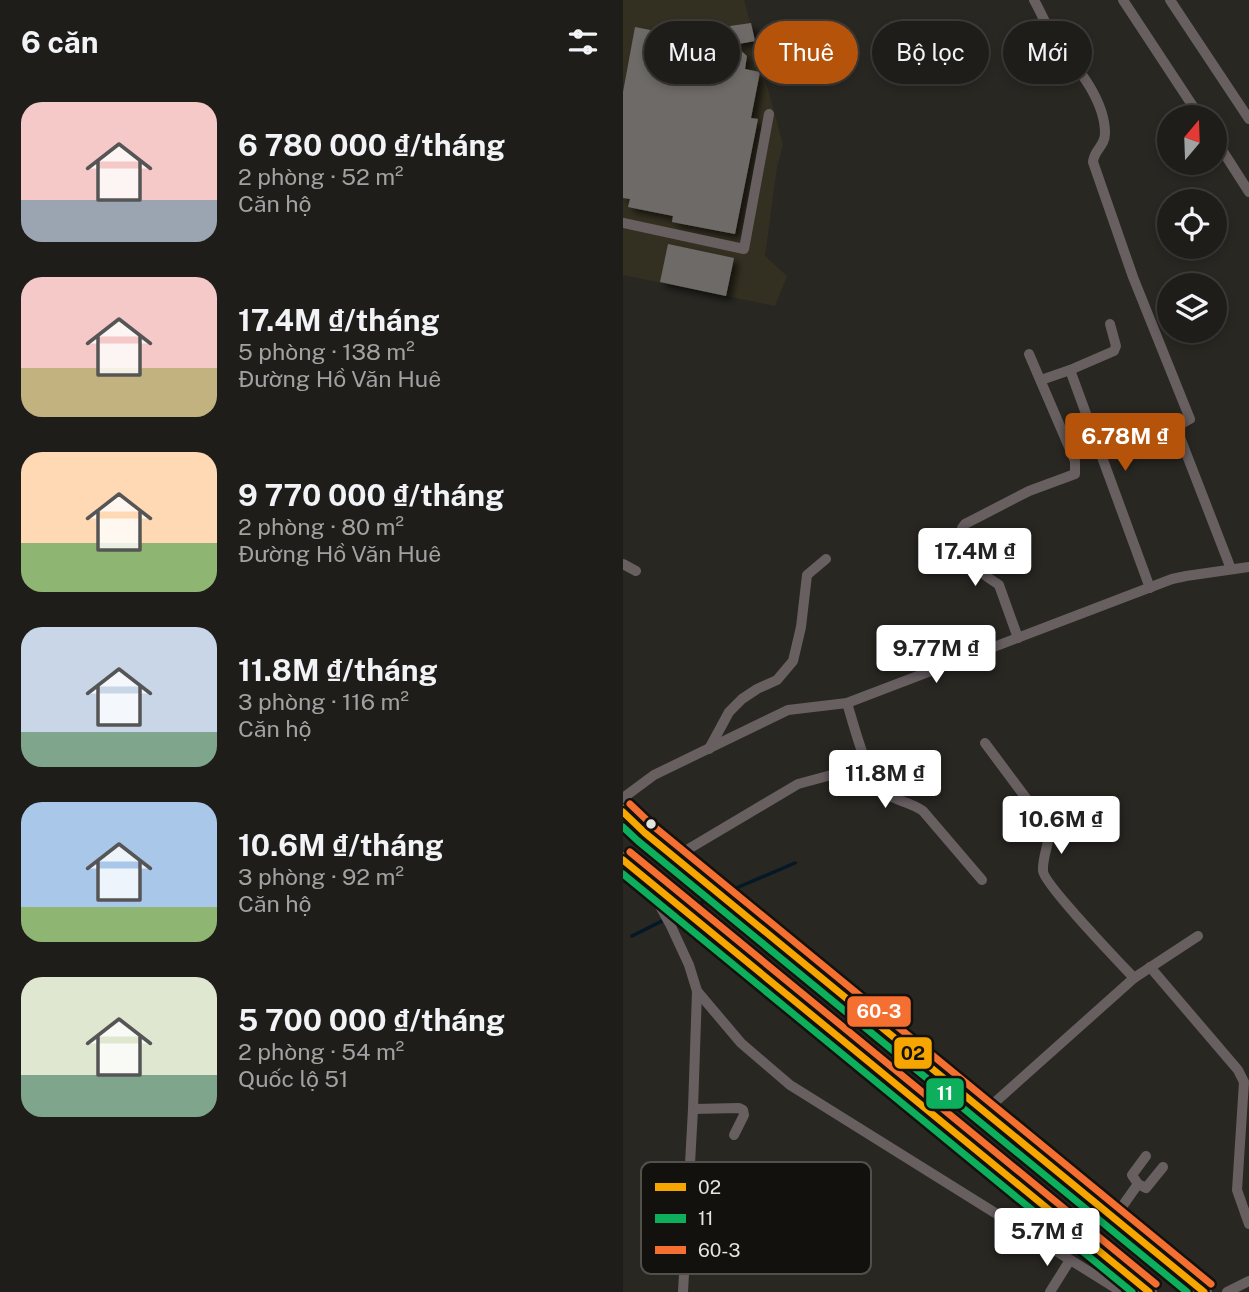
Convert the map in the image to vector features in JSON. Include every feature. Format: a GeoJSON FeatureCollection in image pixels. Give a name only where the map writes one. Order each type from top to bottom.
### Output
{"type":"FeatureCollection","features":[{"type":"Feature","properties":{"kind":"highway"},"geometry":{"type":"LineString","coordinates":[[623,812],[645,833],[1204,1292]]}},
{"type":"Feature","properties":{"kind":"highway"},"geometry":{"type":"LineString","coordinates":[[623,860],[1149,1292]]}},
{"type":"Feature","properties":{"kind":"street"},"geometry":{"type":"LineString","coordinates":[[1034,0],[1057,42],[1083,75],[1097,101],[1105,137],[1104,144],[1094,155],[1093,162],[1133,277],[1190,419],[1176,427],[1231,569]]}},
{"type":"Feature","properties":{"kind":"street"},"geometry":{"type":"LineString","coordinates":[[1123,0],[1192,105]]}},
{"type":"Feature","properties":{"kind":"street"},"geometry":{"type":"LineString","coordinates":[[1170,0],[1249,119]]}},
{"type":"Feature","properties":{"kind":"street"},"geometry":{"type":"LineString","coordinates":[[623,223],[744,249],[769,114]]}},
{"type":"Feature","properties":{"kind":"street"},"geometry":{"type":"LineString","coordinates":[[1227,157],[1249,191]]}},
{"type":"Feature","properties":{"kind":"street"},"geometry":{"type":"LineString","coordinates":[[1041,380],[1115,349],[1110,324]]}},
{"type":"Feature","properties":{"kind":"street"},"geometry":{"type":"LineString","coordinates":[[1018,638],[999,585],[982,572],[962,528],[1029,491],[1075,474],[1075,461],[1030,354]]}},
{"type":"Feature","properties":{"kind":"street"},"geometry":{"type":"LineString","coordinates":[[1070,370],[1150,588]]}},
{"type":"Feature","properties":{"kind":"street"},"geometry":{"type":"LineString","coordinates":[[709,749],[729,712],[742,699],[777,680],[793,661],[801,627],[807,575],[826,559]]}},
{"type":"Feature","properties":{"kind":"street"},"geometry":{"type":"LineString","coordinates":[[623,564],[636,571]]}},
{"type":"Feature","properties":{"kind":"street"},"geometry":{"type":"LineString","coordinates":[[623,798],[654,775],[788,710],[847,703],[1150,588],[1186,576],[1249,567]]}},
{"type":"Feature","properties":{"kind":"street"},"geometry":{"type":"LineString","coordinates":[[847,703],[875,784],[884,792],[923,811],[982,880]]}},
{"type":"Feature","properties":{"kind":"street"},"geometry":{"type":"LineString","coordinates":[[985,743],[1049,829],[1044,877],[1134,978]]}},
{"type":"Feature","properties":{"kind":"street"},"geometry":{"type":"LineString","coordinates":[[675,857],[798,784],[846,771]]}},
{"type":"Feature","properties":{"kind":"street"},"geometry":{"type":"LineString","coordinates":[[643,876],[670,924],[689,965],[697,991],[690,1162]]}},
{"type":"Feature","properties":{"kind":"street"},"geometry":{"type":"LineString","coordinates":[[984,1112],[1134,978],[1198,936]]}},
{"type":"Feature","properties":{"kind":"street"},"geometry":{"type":"LineString","coordinates":[[1150,967],[1238,1070],[1244,1082],[1237,1190],[1249,1224]]}},
{"type":"Feature","properties":{"kind":"street"},"geometry":{"type":"LineString","coordinates":[[697,991],[741,1043],[790,1085],[1115,1290],[1128,1275]]}},
{"type":"Feature","properties":{"kind":"street"},"geometry":{"type":"LineString","coordinates":[[693,1109],[743,1110],[744,1115],[734,1135]]}},
{"type":"Feature","properties":{"kind":"street"},"geometry":{"type":"LineString","coordinates":[[1146,1156],[1132,1175],[1138,1184],[1146,1188],[1163,1167]]}},
{"type":"Feature","properties":{"kind":"street"},"geometry":{"type":"LineString","coordinates":[[1114,1218],[1138,1184]]}},
{"type":"Feature","properties":{"kind":"street"},"geometry":{"type":"LineString","coordinates":[[1050,1292],[1070,1260]]}},
{"type":"Feature","properties":{"kind":"street"},"geometry":{"type":"LineString","coordinates":[[683,1292],[684,1274]]}},
{"type":"Feature","properties":{"kind":"street"},"geometry":{"type":"LineString","coordinates":[[1227,1292],[1249,1281]]}},
{"type":"Feature","properties":{"kind":"shaded area"},"geometry":{"type":"Polygon","coordinates":[[[623,0],[744,0],[754,37],[754,84],[767,84],[783,145],[777,167],[765,256],[787,276],[775,306],[623,275],[623,0]]]}},
{"type":"Feature","properties":{"kind":"building"},"geometry":{"type":"Polygon","coordinates":[[[751,23],[754,41],[740,44],[740,25],[751,23]]]}},
{"type":"Feature","properties":{"kind":"building"},"geometry":{"type":"Polygon","coordinates":[[[635,27],[644,29],[644,84],[740,84],[740,50],[747,56],[745,69],[754,71],[754,84],[758,84],[751,118],[758,119],[735,234],[672,222],[673,216],[628,207],[630,199],[623,198],[623,92],[635,27]]]}},
{"type":"Feature","properties":{"kind":"building"},"geometry":{"type":"Polygon","coordinates":[[[668,244],[734,258],[726,296],[660,282],[668,244]]]}},
{"type":"Feature","properties":{"kind":"waterway"},"geometry":{"type":"LineString","coordinates":[[727,892],[795,863]]}},
{"type":"Feature","properties":{"kind":"waterway"},"geometry":{"type":"LineString","coordinates":[[691,907],[716,897]]}},
{"type":"Feature","properties":{"kind":"waterway"},"geometry":{"type":"LineString","coordinates":[[632,936],[678,913]]}},
{"type":"Feature","properties":{"kind":"transit line","name":"60-3"},"geometry":{"type":"LineString","coordinates":[[630,804],[652,825],[1211,1284]]}},
{"type":"Feature","properties":{"kind":"transit line","name":"02"},"geometry":{"type":"LineString","coordinates":[[623,812],[645,833],[1204,1292]]}},
{"type":"Feature","properties":{"kind":"transit line","name":"11"},"geometry":{"type":"LineString","coordinates":[[623,827],[1187,1292]]}},
{"type":"Feature","properties":{"kind":"transit line","name":"60-3"},"geometry":{"type":"LineString","coordinates":[[630,852],[1156,1284]]}},
{"type":"Feature","properties":{"kind":"transit line","name":"02"},"geometry":{"type":"LineString","coordinates":[[623,860],[1149,1292]]}},
{"type":"Feature","properties":{"kind":"transit line","name":"11"},"geometry":{"type":"LineString","coordinates":[[623,874],[1132,1292]]}}]}
